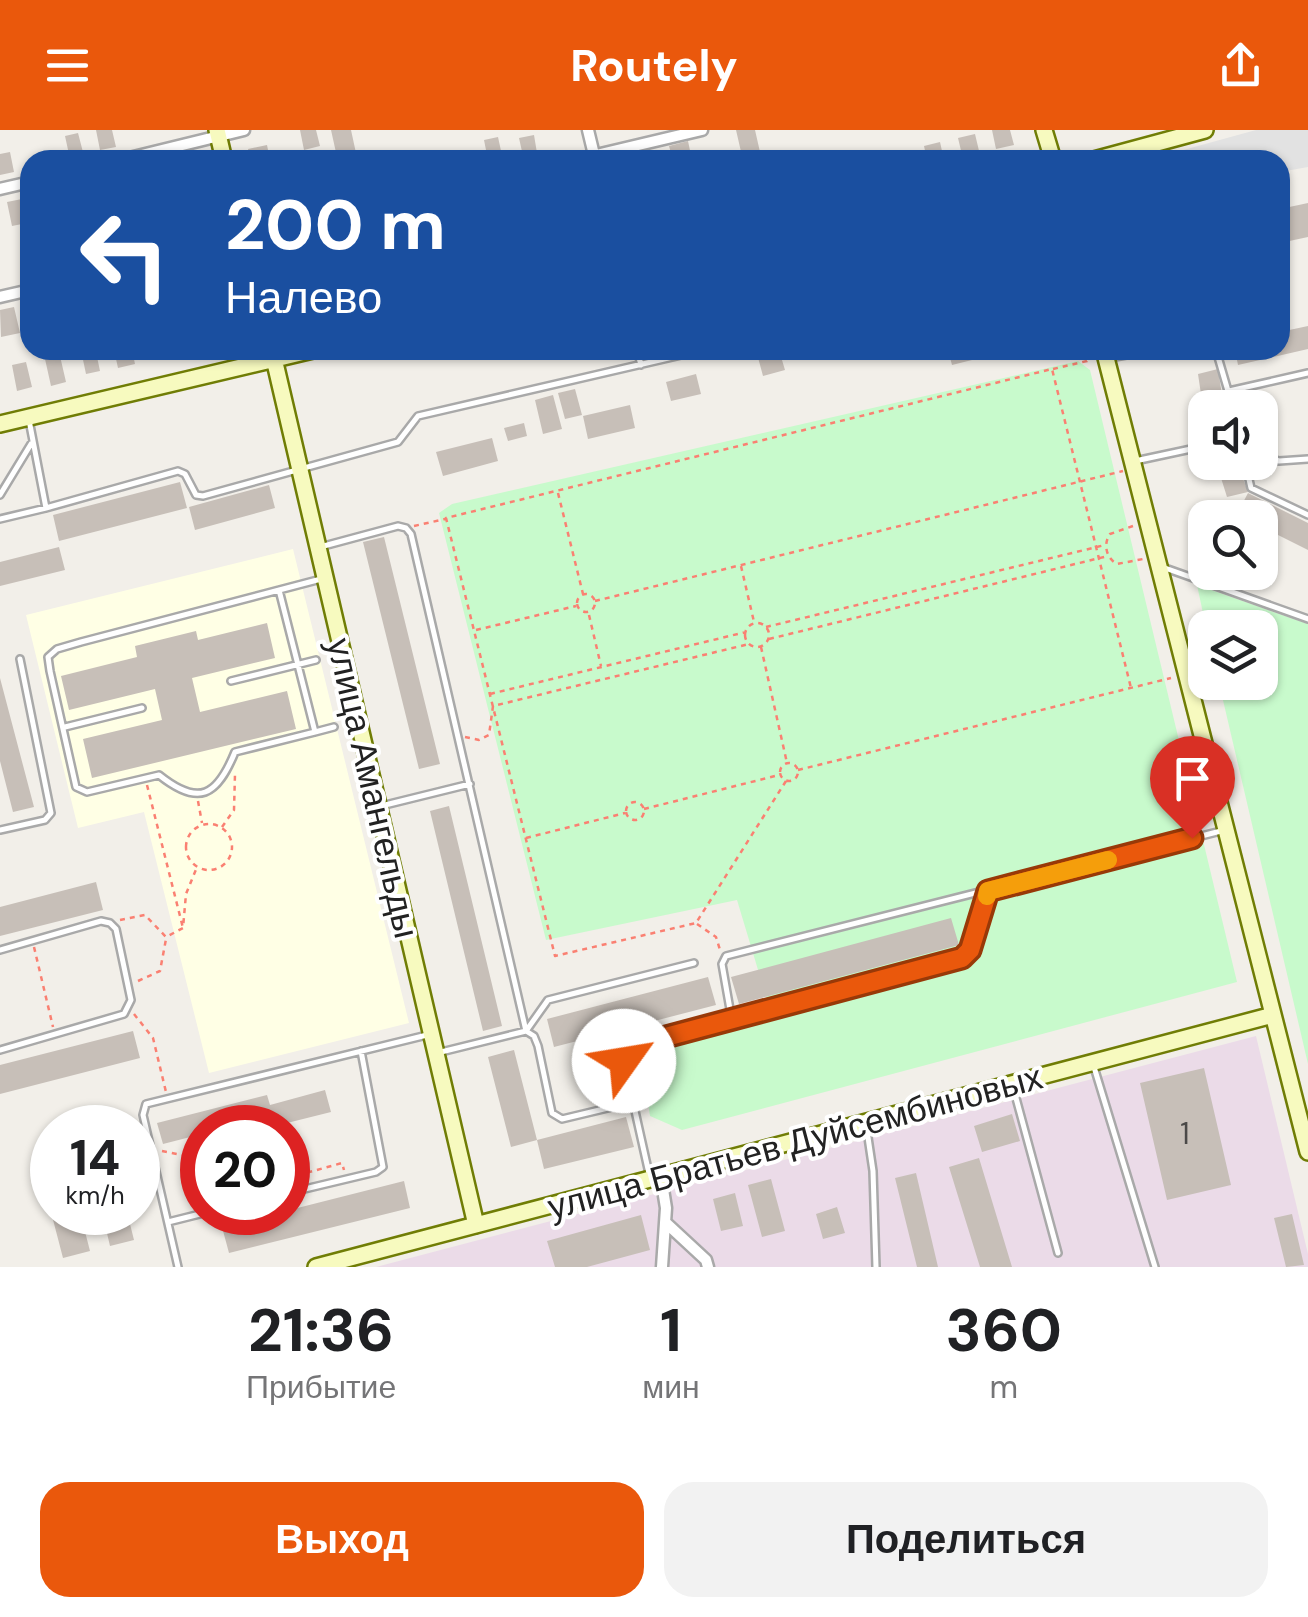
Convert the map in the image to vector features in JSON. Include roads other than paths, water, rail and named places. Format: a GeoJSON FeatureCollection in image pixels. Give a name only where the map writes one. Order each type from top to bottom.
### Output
{"type":"FeatureCollection","features":[{"type":"Feature","properties":{"kind":"street"},"geometry":{"type":"LineString","coordinates":[[157,150],[244,130]]}},
{"type":"Feature","properties":{"kind":"street"},"geometry":{"type":"LineString","coordinates":[[626,150],[702,130]]}},
{"type":"Feature","properties":{"kind":"street"},"geometry":{"type":"LineString","coordinates":[[1131,150],[1205,130]]}},
{"type":"Feature","properties":{"kind":"street"},"geometry":{"type":"LineString","coordinates":[[0,424],[250,360]]}},
{"type":"Feature","properties":{"kind":"street","name":"улица Амангельды"},"geometry":{"type":"LineString","coordinates":[[274,360],[476,1225]]}},
{"type":"Feature","properties":{"kind":"street"},"geometry":{"type":"LineString","coordinates":[[1105,360],[1308,1152]]}},
{"type":"Feature","properties":{"kind":"street","name":"улица Братьев Дуйсембиновых"},"geometry":{"type":"LineString","coordinates":[[316,1267],[1273,1015]]}},
{"type":"Feature","properties":{"kind":"street"},"geometry":{"type":"LineString","coordinates":[[656,1178],[665,1222],[662,1267]]}},
{"type":"Feature","properties":{"kind":"street"},"geometry":{"type":"LineString","coordinates":[[665,1222],[706,1260],[708,1267]]}},
{"type":"Feature","properties":{"kind":"lane"},"geometry":{"type":"LineString","coordinates":[[640,360],[641,365]]}},
{"type":"Feature","properties":{"kind":"lane"},"geometry":{"type":"LineString","coordinates":[[0,518],[178,472],[185,474],[196,494],[203,496],[398,442],[418,416],[662,360]]}},
{"type":"Feature","properties":{"kind":"lane"},"geometry":{"type":"LineString","coordinates":[[1219,360],[1229,390]]}},
{"type":"Feature","properties":{"kind":"lane"},"geometry":{"type":"LineString","coordinates":[[1233,390],[1308,372]]}},
{"type":"Feature","properties":{"kind":"lane"},"geometry":{"type":"LineString","coordinates":[[28,417],[46,508]]}},
{"type":"Feature","properties":{"kind":"lane"},"geometry":{"type":"LineString","coordinates":[[0,495],[32,442]]}},
{"type":"Feature","properties":{"kind":"lane"},"geometry":{"type":"LineString","coordinates":[[1134,465],[1188,451]]}},
{"type":"Feature","properties":{"kind":"lane"},"geometry":{"type":"LineString","coordinates":[[1278,460],[1308,459]]}},
{"type":"Feature","properties":{"kind":"lane"},"geometry":{"type":"LineString","coordinates":[[1249,480],[1251,488],[1308,515]]}},
{"type":"Feature","properties":{"kind":"lane"},"geometry":{"type":"LineString","coordinates":[[317,548],[398,526],[411,534],[526,1031],[534,1036],[538,1046],[552,1114],[562,1119],[633,1102]]}},
{"type":"Feature","properties":{"kind":"lane"},"geometry":{"type":"LineString","coordinates":[[1158,561],[1308,619]]}},
{"type":"Feature","properties":{"kind":"lane"},"geometry":{"type":"LineString","coordinates":[[324,578],[57,649],[48,657],[76,788],[87,792],[158,776],[178,790],[196,795],[213,790],[224,780],[235,752],[334,728]]}},
{"type":"Feature","properties":{"kind":"lane"},"geometry":{"type":"LineString","coordinates":[[279,590],[315,732]]}},
{"type":"Feature","properties":{"kind":"lane"},"geometry":{"type":"LineString","coordinates":[[0,830],[46,820],[51,813],[20,658]]}},
{"type":"Feature","properties":{"kind":"lane"},"geometry":{"type":"LineString","coordinates":[[231,681],[316,660]]}},
{"type":"Feature","properties":{"kind":"lane"},"geometry":{"type":"LineString","coordinates":[[65,727],[142,708]]}},
{"type":"Feature","properties":{"kind":"lane"},"geometry":{"type":"LineString","coordinates":[[378,807],[470,784]]}},
{"type":"Feature","properties":{"kind":"lane"},"geometry":{"type":"LineString","coordinates":[[728,1019],[722,959],[1226,829]]}},
{"type":"Feature","properties":{"kind":"lane"},"geometry":{"type":"LineString","coordinates":[[656,1178],[624,1061],[632,1046],[962,958],[970,950],[988,891]]}},
{"type":"Feature","properties":{"kind":"lane"},"geometry":{"type":"LineString","coordinates":[[0,950],[101,922],[110,923],[116,929],[128,984],[129,1009],[124,1014],[0,1050]]}},
{"type":"Feature","properties":{"kind":"lane"},"geometry":{"type":"LineString","coordinates":[[436,1053],[526,1031],[548,1000],[694,964]]}},
{"type":"Feature","properties":{"kind":"lane"},"geometry":{"type":"LineString","coordinates":[[178,1267],[144,1115],[146,1104],[431,1034]]}},
{"type":"Feature","properties":{"kind":"lane"},"geometry":{"type":"LineString","coordinates":[[310,1189],[383,1168],[361,1050]]}},
{"type":"Feature","properties":{"kind":"lane"},"geometry":{"type":"LineString","coordinates":[[1094,1064],[1155,1267]]}},
{"type":"Feature","properties":{"kind":"lane"},"geometry":{"type":"LineString","coordinates":[[1012,1085],[1058,1252]]}},
{"type":"Feature","properties":{"kind":"lane"},"geometry":{"type":"LineString","coordinates":[[866,1122],[873,1171],[876,1267]]}},
{"type":"Feature","properties":{"kind":"lane"},"geometry":{"type":"LineString","coordinates":[[168,1222],[180,1219]]}}]}
